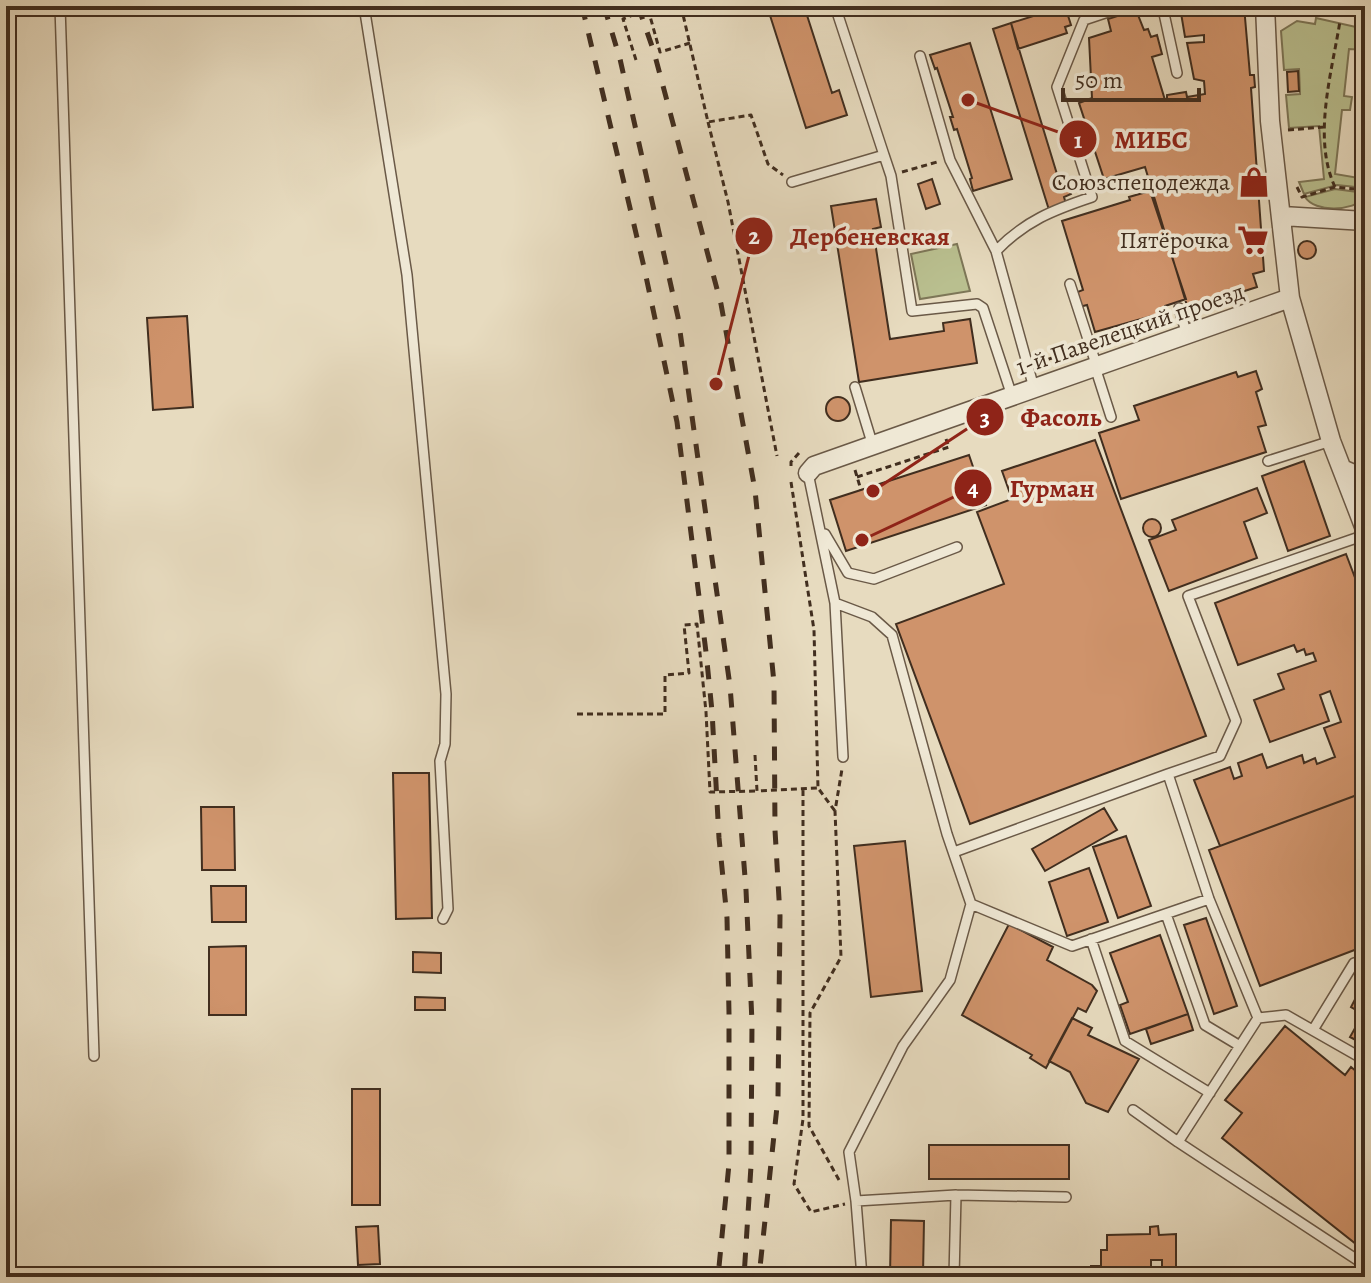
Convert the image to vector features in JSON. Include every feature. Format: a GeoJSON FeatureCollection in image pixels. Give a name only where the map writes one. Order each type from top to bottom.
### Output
{"type":"FeatureCollection","features":[{"type":"Feature","properties":{"kind":"street"},"geometry":{"type":"LineString","coordinates":[[1265,6],[1270,121],[1290,298],[1331,441],[1354,471],[1365,532]]}},
{"type":"Feature","properties":{"kind":"street"},"geometry":{"type":"LineString","coordinates":[[1282,216],[1365,221]]}},
{"type":"Feature","properties":{"kind":"street","name":"1-й Павелецкий проезд"},"geometry":{"type":"LineString","coordinates":[[808,473],[814,466],[1096,367],[1183,319],[1290,298]]}},
{"type":"Feature","properties":{"kind":"lane"},"geometry":{"type":"LineString","coordinates":[[60,6],[94,1056]]}},
{"type":"Feature","properties":{"kind":"lane"},"geometry":{"type":"LineString","coordinates":[[364,6],[407,275],[446,694],[445,744],[440,761],[448,909],[443,919]]}},
{"type":"Feature","properties":{"kind":"lane"},"geometry":{"type":"LineString","coordinates":[[835,6],[891,176],[912,311],[977,304],[983,308],[1012,396]]}},
{"type":"Feature","properties":{"kind":"lane"},"geometry":{"type":"LineString","coordinates":[[996,251],[1013,234],[1047,212],[1092,197],[1057,87],[1084,20],[1126,6]]}},
{"type":"Feature","properties":{"kind":"lane"},"geometry":{"type":"LineString","coordinates":[[1158,6],[1163,9],[1177,73]]}},
{"type":"Feature","properties":{"kind":"lane"},"geometry":{"type":"LineString","coordinates":[[1342,6],[1362,13],[1364,6]]}},
{"type":"Feature","properties":{"kind":"lane"},"geometry":{"type":"LineString","coordinates":[[920,56],[950,160],[996,251],[1034,388]]}},
{"type":"Feature","properties":{"kind":"lane"},"geometry":{"type":"LineString","coordinates":[[792,182],[884,155]]}},
{"type":"Feature","properties":{"kind":"lane"},"geometry":{"type":"LineString","coordinates":[[1070,284],[1111,417]]}},
{"type":"Feature","properties":{"kind":"lane"},"geometry":{"type":"LineString","coordinates":[[855,387],[873,446]]}},
{"type":"Feature","properties":{"kind":"lane"},"geometry":{"type":"LineString","coordinates":[[1268,461],[1331,441]]}},
{"type":"Feature","properties":{"kind":"lane"},"geometry":{"type":"LineString","coordinates":[[808,473],[835,603],[843,757]]}},
{"type":"Feature","properties":{"kind":"lane"},"geometry":{"type":"LineString","coordinates":[[820,526],[848,573],[874,579],[957,547]]}},
{"type":"Feature","properties":{"kind":"lane"},"geometry":{"type":"LineString","coordinates":[[954,852],[1220,756],[1236,721],[1188,596],[1365,532]]}},
{"type":"Feature","properties":{"kind":"lane"},"geometry":{"type":"LineString","coordinates":[[835,603],[872,617],[892,635],[971,904],[950,980],[903,1046],[849,1152],[862,1277]]}},
{"type":"Feature","properties":{"kind":"lane"},"geometry":{"type":"LineString","coordinates":[[1168,774],[1209,899],[1258,1018]]}},
{"type":"Feature","properties":{"kind":"lane"},"geometry":{"type":"LineString","coordinates":[[971,904],[1072,946],[1209,899]]}},
{"type":"Feature","properties":{"kind":"lane"},"geometry":{"type":"LineString","coordinates":[[1166,914],[1205,1025],[1240,1046]]}},
{"type":"Feature","properties":{"kind":"lane"},"geometry":{"type":"LineString","coordinates":[[1091,939],[1125,1041],[1210,1093]]}},
{"type":"Feature","properties":{"kind":"lane"},"geometry":{"type":"LineString","coordinates":[[1313,1030],[1354,963],[1365,960]]}},
{"type":"Feature","properties":{"kind":"lane"},"geometry":{"type":"LineString","coordinates":[[1258,1018],[1286,1015],[1365,1060]]}},
{"type":"Feature","properties":{"kind":"lane"},"geometry":{"type":"LineString","coordinates":[[1178,1142],[1258,1018]]}},
{"type":"Feature","properties":{"kind":"lane"},"geometry":{"type":"LineString","coordinates":[[1133,1110],[1365,1265]]}},
{"type":"Feature","properties":{"kind":"lane"},"geometry":{"type":"LineString","coordinates":[[856,1201],[956,1195],[1066,1197]]}},
{"type":"Feature","properties":{"kind":"lane"},"geometry":{"type":"LineString","coordinates":[[954,1277],[956,1195]]}},
{"type":"Feature","properties":{"kind":"path"},"geometry":{"type":"LineString","coordinates":[[681,6],[728,202],[777,456]]}},
{"type":"Feature","properties":{"kind":"path"},"geometry":{"type":"LineString","coordinates":[[1335,187],[1329,174],[1324,127],[1342,6]]}},
{"type":"Feature","properties":{"kind":"path"},"geometry":{"type":"LineString","coordinates":[[636,60],[623,19],[648,9],[660,52],[690,43]]}},
{"type":"Feature","properties":{"kind":"path"},"geometry":{"type":"LineString","coordinates":[[708,122],[751,115],[768,164],[792,182]]}},
{"type":"Feature","properties":{"kind":"path"},"geometry":{"type":"LineString","coordinates":[[1284,130],[1324,127]]}},
{"type":"Feature","properties":{"kind":"path"},"geometry":{"type":"LineString","coordinates":[[891,176],[950,160]]}},
{"type":"Feature","properties":{"kind":"path"},"geometry":{"type":"LineString","coordinates":[[1302,197],[1335,187],[1365,190]]}},
{"type":"Feature","properties":{"kind":"path"},"geometry":{"type":"LineString","coordinates":[[1027,367],[1183,319]]}},
{"type":"Feature","properties":{"kind":"path"},"geometry":{"type":"LineString","coordinates":[[1354,471],[1365,325]]}},
{"type":"Feature","properties":{"kind":"path"},"geometry":{"type":"LineString","coordinates":[[577,714],[665,714],[665,675],[689,673],[684,625],[697,624],[710,792],[818,788],[835,811]]}},
{"type":"Feature","properties":{"kind":"path"},"geometry":{"type":"LineString","coordinates":[[755,755],[757,791]]}},
{"type":"Feature","properties":{"kind":"path"},"geometry":{"type":"LineString","coordinates":[[803,790],[803,1119],[794,1184],[811,1212],[856,1201],[836,1177],[809,1126],[810,1013],[841,957],[835,811],[843,757]]}},
{"type":"Feature","properties":{"kind":"green space"},"geometry":{"type":"Polygon","coordinates":[[[1316,18],[1365,29],[1365,50],[1349,49],[1344,96],[1352,97],[1350,110],[1342,110],[1335,174],[1365,179],[1365,188],[1337,185],[1304,194],[1299,182],[1324,179],[1319,126],[1289,128],[1286,95],[1300,94],[1299,69],[1284,70],[1281,31],[1297,21],[1315,24],[1316,18]]]}},
{"type":"Feature","properties":{"kind":"green space"},"geometry":{"type":"Polygon","coordinates":[[[1335,189],[1365,193],[1365,198],[1352,206],[1325,208],[1305,197],[1335,189]]]}},
{"type":"Feature","properties":{"kind":"green space"},"geometry":{"type":"Polygon","coordinates":[[[957,244],[970,291],[920,299],[911,254],[957,244]]]}},
{"type":"Feature","properties":{"kind":"building"},"geometry":{"type":"Polygon","coordinates":[[[767,6],[804,6],[832,93],[839,90],[847,115],[806,128],[767,6]]]}},
{"type":"Feature","properties":{"kind":"building"},"geometry":{"type":"Polygon","coordinates":[[[1065,6],[1071,25],[1065,27],[1067,33],[1018,49],[1011,23],[1065,6]]]}},
{"type":"Feature","properties":{"kind":"building"},"geometry":{"type":"Polygon","coordinates":[[[1244,6],[1250,75],[1254,75],[1255,87],[1251,88],[1264,271],[1253,274],[1257,287],[1188,309],[1145,167],[1104,179],[1079,103],[1092,98],[1089,38],[1111,31],[1108,19],[1136,10],[1144,30],[1148,29],[1151,37],[1157,35],[1162,54],[1152,57],[1165,100],[1167,95],[1186,92],[1187,97],[1205,94],[1204,81],[1194,79],[1187,43],[1204,42],[1204,35],[1185,37],[1180,7],[1244,6]]]}},
{"type":"Feature","properties":{"kind":"building"},"geometry":{"type":"Polygon","coordinates":[[[1011,23],[1060,184],[1067,182],[1071,194],[1064,197],[1066,204],[1049,210],[993,29],[1011,23]]]}},
{"type":"Feature","properties":{"kind":"building"},"geometry":{"type":"Polygon","coordinates":[[[970,43],[1012,179],[973,191],[957,129],[954,130],[950,117],[953,117],[930,55],[970,43]]]}},
{"type":"Feature","properties":{"kind":"building"},"geometry":{"type":"Polygon","coordinates":[[[1298,71],[1299,91],[1288,92],[1287,72],[1298,71]]]}},
{"type":"Feature","properties":{"kind":"building"},"geometry":{"type":"Polygon","coordinates":[[[932,179],[940,204],[926,209],[918,184],[932,179]]]}},
{"type":"Feature","properties":{"kind":"building"},"geometry":{"type":"Polygon","coordinates":[[[1150,191],[1186,299],[1165,306],[1166,312],[1095,332],[1087,305],[1079,307],[1075,293],[1083,290],[1062,221],[1150,191]]]}},
{"type":"Feature","properties":{"kind":"building"},"geometry":{"type":"Polygon","coordinates":[[[876,199],[881,227],[873,229],[890,339],[944,331],[943,323],[970,319],[977,363],[859,382],[831,206],[876,199]]]}},
{"type":"Feature","properties":{"kind":"building"},"geometry":{"type":"Polygon","coordinates":[[[1307,241],[1316,250],[1307,259],[1298,250],[1307,241]]]}},
{"type":"Feature","properties":{"kind":"building"},"geometry":{"type":"Polygon","coordinates":[[[187,316],[193,407],[153,410],[147,318],[187,316]]]}},
{"type":"Feature","properties":{"kind":"building"},"geometry":{"type":"Polygon","coordinates":[[[1256,371],[1262,389],[1256,392],[1266,425],[1258,427],[1266,452],[1121,499],[1099,433],[1139,420],[1134,406],[1236,372],[1238,377],[1256,371]]]}},
{"type":"Feature","properties":{"kind":"building"},"geometry":{"type":"Polygon","coordinates":[[[838,397],[846,401],[850,409],[846,417],[838,421],[830,417],[826,409],[830,401],[838,397]]]}},
{"type":"Feature","properties":{"kind":"building"},"geometry":{"type":"Polygon","coordinates":[[[1095,440],[1206,736],[970,824],[896,624],[1004,584],[977,512],[1012,499],[1002,471],[1095,440]]]}},
{"type":"Feature","properties":{"kind":"building"},"geometry":{"type":"Polygon","coordinates":[[[969,455],[986,505],[846,551],[830,500],[969,455]]]}},
{"type":"Feature","properties":{"kind":"building"},"geometry":{"type":"Polygon","coordinates":[[[1304,461],[1330,536],[1288,551],[1262,476],[1304,461]]]}},
{"type":"Feature","properties":{"kind":"building"},"geometry":{"type":"Polygon","coordinates":[[[1257,488],[1267,513],[1244,522],[1257,558],[1169,591],[1149,540],[1176,530],[1172,520],[1257,488]]]}},
{"type":"Feature","properties":{"kind":"building"},"geometry":{"type":"Polygon","coordinates":[[[1148,519],[1156,519],[1161,528],[1159,535],[1148,537],[1143,532],[1143,524],[1148,519]]]}},
{"type":"Feature","properties":{"kind":"building"},"geometry":{"type":"Polygon","coordinates":[[[1346,554],[1365,604],[1365,792],[1220,846],[1194,780],[1230,767],[1234,779],[1242,776],[1238,763],[1262,754],[1267,768],[1302,755],[1304,763],[1315,758],[1317,764],[1335,757],[1324,728],[1341,722],[1330,691],[1320,695],[1329,721],[1270,742],[1254,700],[1284,689],[1278,674],[1316,661],[1313,653],[1306,655],[1304,649],[1297,652],[1294,645],[1238,665],[1215,603],[1346,554]]]}},
{"type":"Feature","properties":{"kind":"building"},"geometry":{"type":"Polygon","coordinates":[[[393,773],[429,773],[432,918],[396,919],[393,773]]]}},
{"type":"Feature","properties":{"kind":"building"},"geometry":{"type":"Polygon","coordinates":[[[1365,792],[1365,946],[1260,986],[1209,850],[1365,792]]]}},
{"type":"Feature","properties":{"kind":"building"},"geometry":{"type":"Polygon","coordinates":[[[201,807],[234,807],[235,870],[202,870],[201,807]]]}},
{"type":"Feature","properties":{"kind":"building"},"geometry":{"type":"Polygon","coordinates":[[[1104,808],[1117,830],[1045,871],[1032,849],[1104,808]]]}},
{"type":"Feature","properties":{"kind":"building"},"geometry":{"type":"Polygon","coordinates":[[[1126,836],[1151,906],[1118,918],[1093,847],[1126,836]]]}},
{"type":"Feature","properties":{"kind":"building"},"geometry":{"type":"Polygon","coordinates":[[[905,841],[922,991],[871,997],[854,846],[905,841]]]}},
{"type":"Feature","properties":{"kind":"building"},"geometry":{"type":"Polygon","coordinates":[[[1089,868],[1108,922],[1067,936],[1049,882],[1089,868]]]}},
{"type":"Feature","properties":{"kind":"building"},"geometry":{"type":"Polygon","coordinates":[[[211,886],[246,886],[246,922],[212,922],[211,886]]]}},
{"type":"Feature","properties":{"kind":"building"},"geometry":{"type":"Polygon","coordinates":[[[1206,918],[1237,1006],[1214,1014],[1184,925],[1206,918]]]}},
{"type":"Feature","properties":{"kind":"building"},"geometry":{"type":"Polygon","coordinates":[[[1009,924],[1053,947],[1047,960],[1092,985],[1097,991],[1086,1012],[1078,1008],[1046,1068],[1030,1058],[1032,1055],[962,1015],[1009,924]]]}},
{"type":"Feature","properties":{"kind":"building"},"geometry":{"type":"Polygon","coordinates":[[[1160,935],[1188,1014],[1130,1034],[1120,1005],[1128,1002],[1110,953],[1160,935]]]}},
{"type":"Feature","properties":{"kind":"building"},"geometry":{"type":"Polygon","coordinates":[[[246,946],[246,1015],[209,1015],[209,947],[246,946]]]}},
{"type":"Feature","properties":{"kind":"building"},"geometry":{"type":"Polygon","coordinates":[[[413,952],[441,953],[441,973],[413,972],[413,952]]]}},
{"type":"Feature","properties":{"kind":"building"},"geometry":{"type":"Polygon","coordinates":[[[1365,980],[1365,1045],[1350,1037],[1363,1014],[1351,1007],[1365,980]]]}},
{"type":"Feature","properties":{"kind":"building"},"geometry":{"type":"Polygon","coordinates":[[[415,997],[445,998],[445,1010],[415,1010],[415,997]]]}},
{"type":"Feature","properties":{"kind":"building"},"geometry":{"type":"Polygon","coordinates":[[[1188,1014],[1193,1030],[1151,1044],[1146,1029],[1188,1014]]]}},
{"type":"Feature","properties":{"kind":"building"},"geometry":{"type":"Polygon","coordinates":[[[1072,1018],[1092,1028],[1088,1035],[1139,1059],[1108,1112],[1086,1103],[1070,1072],[1049,1061],[1072,1018]]]}},
{"type":"Feature","properties":{"kind":"building"},"geometry":{"type":"Polygon","coordinates":[[[1285,1026],[1345,1075],[1351,1067],[1363,1077],[1357,1084],[1365,1088],[1365,1243],[1361,1248],[1222,1138],[1242,1113],[1225,1100],[1285,1026]]]}},
{"type":"Feature","properties":{"kind":"building"},"geometry":{"type":"Polygon","coordinates":[[[352,1089],[380,1089],[380,1205],[352,1205],[352,1089]]]}},
{"type":"Feature","properties":{"kind":"building"},"geometry":{"type":"Polygon","coordinates":[[[929,1145],[1069,1145],[1069,1179],[929,1179],[929,1145]]]}},
{"type":"Feature","properties":{"kind":"building"},"geometry":{"type":"Polygon","coordinates":[[[891,1220],[924,1221],[923,1275],[930,1277],[890,1277],[891,1220]]]}},
{"type":"Feature","properties":{"kind":"building"},"geometry":{"type":"Polygon","coordinates":[[[378,1226],[380,1264],[358,1265],[356,1227],[378,1226]]]}},
{"type":"Feature","properties":{"kind":"building"},"geometry":{"type":"Polygon","coordinates":[[[1158,1226],[1159,1235],[1176,1234],[1176,1269],[1162,1269],[1162,1260],[1151,1260],[1151,1277],[1091,1277],[1091,1266],[1101,1266],[1101,1250],[1107,1250],[1107,1235],[1150,1234],[1150,1227],[1158,1226]]]}},
{"type":"Feature","properties":{"kind":"railway"},"geometry":{"type":"LineString","coordinates":[[582,6],[677,422],[706,652],[727,918],[729,1013],[729,1164],[718,1277]]}},
{"type":"Feature","properties":{"kind":"railway"},"geometry":{"type":"LineString","coordinates":[[604,6],[620,59],[678,317],[730,686],[746,890],[752,1022],[751,1166],[744,1277]]}},
{"type":"Feature","properties":{"kind":"railway"},"geometry":{"type":"LineString","coordinates":[[638,6],[654,52],[721,304],[755,490],[774,683],[775,830],[780,916],[778,1097],[759,1277]]}},
{"type":"Feature","properties":{"kind":"place","name":"МИБС"},"geometry":{"type":"Point","coordinates":[968,100]}},
{"type":"Feature","properties":{"kind":"place","name":"Союзспецодежда"},"geometry":{"type":"Point","coordinates":[1254,182]}},
{"type":"Feature","properties":{"kind":"place","name":"Пятёрочка"},"geometry":{"type":"Point","coordinates":[1253,240]}},
{"type":"Feature","properties":{"kind":"place","name":"Дербеневская"},"geometry":{"type":"Point","coordinates":[716,384]}},
{"type":"Feature","properties":{"kind":"place","name":"Фасоль"},"geometry":{"type":"Point","coordinates":[873,491]}},
{"type":"Feature","properties":{"kind":"place","name":"Гурман"},"geometry":{"type":"Point","coordinates":[862,540]}}]}
